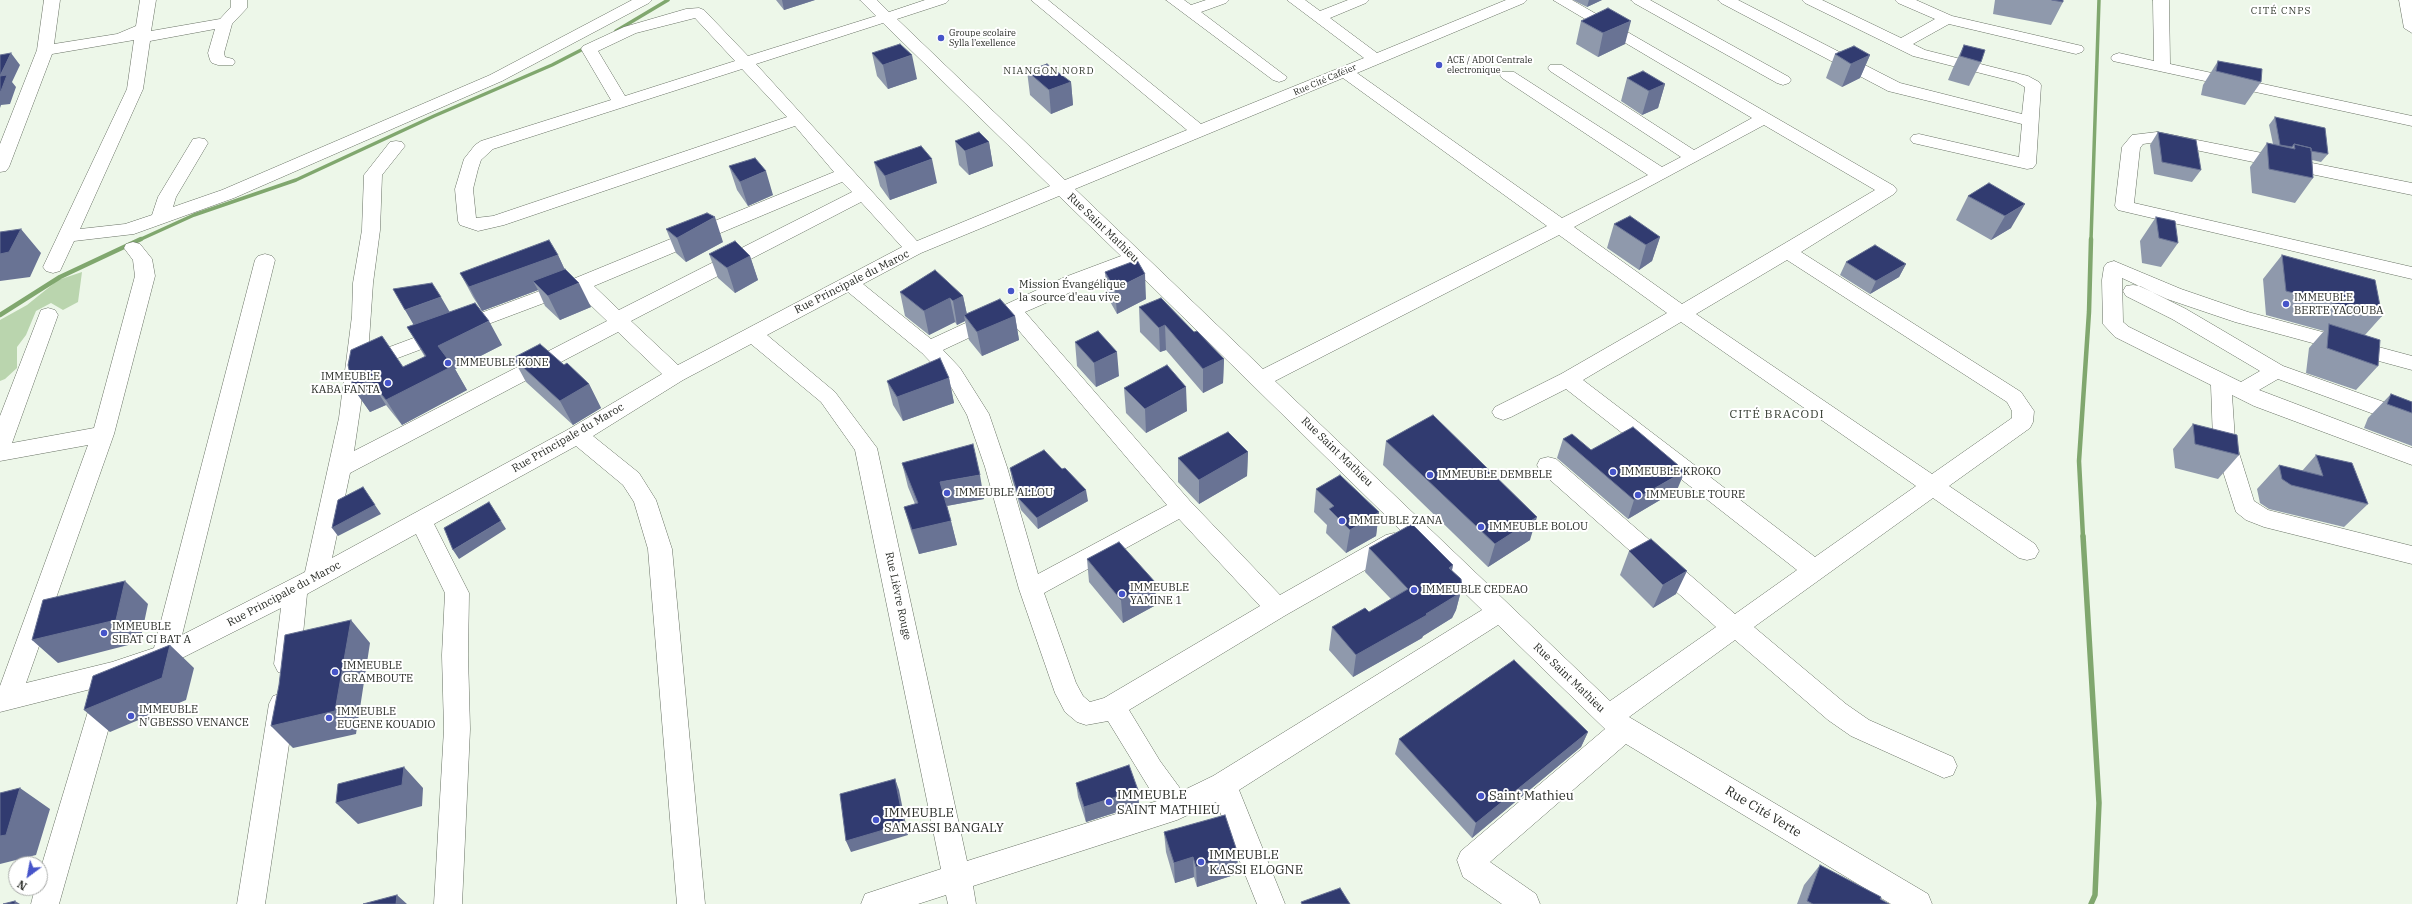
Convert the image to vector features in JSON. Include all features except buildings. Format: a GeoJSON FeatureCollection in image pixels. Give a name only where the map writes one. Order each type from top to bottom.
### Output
{"type":"FeatureCollection","features":[{"type":"Feature","properties":{"kind":"street"},"geometry":{"type":"LineString","coordinates":[[0,167],[45,50],[52,0]]}},
{"type":"Feature","properties":{"kind":"street"},"geometry":{"type":"LineString","coordinates":[[53,267],[135,89],[148,0]]}},
{"type":"Feature","properties":{"kind":"street"},"geometry":{"type":"LineString","coordinates":[[226,62],[218,60],[216,53],[225,23],[239,8],[239,0]]}},
{"type":"Feature","properties":{"kind":"street"},"geometry":{"type":"LineString","coordinates":[[68,236],[127,230],[228,194],[496,78],[644,0]]}},
{"type":"Feature","properties":{"kind":"street","name":"Rue Saint Mathieu"},"geometry":{"type":"LineString","coordinates":[[868,0],[1133,258],[1262,379],[1616,723]]}},
{"type":"Feature","properties":{"kind":"street"},"geometry":{"type":"LineString","coordinates":[[798,119],[497,221],[478,225],[467,221],[464,189],[473,159],[480,149],[494,143],[745,61],[940,0]]}},
{"type":"Feature","properties":{"kind":"street"},"geometry":{"type":"LineString","coordinates":[[1039,0],[1200,132]]}},
{"type":"Feature","properties":{"kind":"street"},"geometry":{"type":"LineString","coordinates":[[1174,0],[1278,77]]}},
{"type":"Feature","properties":{"kind":"street"},"geometry":{"type":"LineString","coordinates":[[1189,11],[1221,0]]}},
{"type":"Feature","properties":{"kind":"street"},"geometry":{"type":"LineString","coordinates":[[1295,0],[1375,59]]}},
{"type":"Feature","properties":{"kind":"street"},"geometry":{"type":"LineString","coordinates":[[1319,17],[1361,0]]}},
{"type":"Feature","properties":{"kind":"street","name":"Rue Cité Caféier"},"geometry":{"type":"LineString","coordinates":[[1132,160],[1344,71],[1519,0]]}},
{"type":"Feature","properties":{"kind":"street"},"geometry":{"type":"LineString","coordinates":[[1503,412],[1568,378],[1787,252],[1888,190],[1560,0]]}},
{"type":"Feature","properties":{"kind":"street"},"geometry":{"type":"LineString","coordinates":[[1639,0],[1783,80]]}},
{"type":"Feature","properties":{"kind":"street"},"geometry":{"type":"LineString","coordinates":[[1726,0],[1894,88],[2030,121]]}},
{"type":"Feature","properties":{"kind":"street"},"geometry":{"type":"LineString","coordinates":[[1810,0],[1920,54],[2029,82],[2033,86],[2028,164],[1919,139]]}},
{"type":"Feature","properties":{"kind":"street"},"geometry":{"type":"LineString","coordinates":[[1903,0],[1947,19],[2076,49]]}},
{"type":"Feature","properties":{"kind":"street"},"geometry":{"type":"LineString","coordinates":[[2161,0],[2162,68]]}},
{"type":"Feature","properties":{"kind":"street"},"geometry":{"type":"LineString","coordinates":[[2407,0],[2412,24]]}},
{"type":"Feature","properties":{"kind":"street"},"geometry":{"type":"LineString","coordinates":[[620,102],[588,50],[630,30],[686,14],[698,13],[745,61],[914,249]]}},
{"type":"Feature","properties":{"kind":"street"},"geometry":{"type":"LineString","coordinates":[[1902,44],[1947,19]]}},
{"type":"Feature","properties":{"kind":"street"},"geometry":{"type":"LineString","coordinates":[[45,50],[143,33],[225,23]]}},
{"type":"Feature","properties":{"kind":"street"},"geometry":{"type":"LineString","coordinates":[[2119,58],[2412,121]]}},
{"type":"Feature","properties":{"kind":"street"},"geometry":{"type":"LineString","coordinates":[[1556,68],[1693,157]]}},
{"type":"Feature","properties":{"kind":"street"},"geometry":{"type":"LineString","coordinates":[[1344,71],[1563,226],[1681,313],[2027,551]]}},
{"type":"Feature","properties":{"kind":"street"},"geometry":{"type":"LineString","coordinates":[[1508,75],[1661,175]]}},
{"type":"Feature","properties":{"kind":"street"},"geometry":{"type":"LineString","coordinates":[[1262,379],[1563,226],[1661,175],[1765,118]]}},
{"type":"Feature","properties":{"kind":"street"},"geometry":{"type":"LineString","coordinates":[[2412,189],[2157,137],[2138,139],[2131,147],[2124,206],[2412,273]]}},
{"type":"Feature","properties":{"kind":"street"},"geometry":{"type":"LineString","coordinates":[[160,218],[167,197],[199,143]]}},
{"type":"Feature","properties":{"kind":"street"},"geometry":{"type":"LineString","coordinates":[[251,904],[284,692],[306,583],[340,468],[350,418],[362,316],[363,283],[371,230],[373,175],[396,146]]}},
{"type":"Feature","properties":{"kind":"street","name":"Rue Principale du Maroc"},"geometry":{"type":"LineString","coordinates":[[4,700],[112,673],[165,655],[306,583],[421,521],[577,435],[676,375],[849,282],[914,249],[1132,160]]}},
{"type":"Feature","properties":{"kind":"street"},"geometry":{"type":"LineString","coordinates":[[356,367],[580,284],[845,174]]}},
{"type":"Feature","properties":{"kind":"street"},"geometry":{"type":"LineString","coordinates":[[340,468],[863,194]]}},
{"type":"Feature","properties":{"kind":"street"},"geometry":{"type":"LineString","coordinates":[[4,700],[103,434],[145,276],[142,259],[133,248]]}},
{"type":"Feature","properties":{"kind":"street"},"geometry":{"type":"LineString","coordinates":[[1526,904],[1473,867],[1471,860],[1616,723],[1735,627],[2022,422],[2023,411],[2014,397],[1787,252]]}},
{"type":"Feature","properties":{"kind":"street"},"geometry":{"type":"LineString","coordinates":[[929,348],[1011,309],[1133,258]]}},
{"type":"Feature","properties":{"kind":"street"},"geometry":{"type":"LineString","coordinates":[[165,655],[265,260]]}},
{"type":"Feature","properties":{"kind":"street"},"geometry":{"type":"LineString","coordinates":[[2412,363],[2242,317],[2174,294],[2114,267],[2112,280],[2113,324],[2118,329],[2231,387],[2352,437],[2412,457]]}},
{"type":"Feature","properties":{"kind":"street"},"geometry":{"type":"LineString","coordinates":[[2112,280],[2179,314],[2276,371],[2412,420]]}},
{"type":"Feature","properties":{"kind":"street"},"geometry":{"type":"LineString","coordinates":[[849,282],[929,348],[952,373],[978,414],[996,467],[1031,589],[1064,685],[1074,704],[1086,714],[1100,712],[1114,706],[1277,608],[1416,530]]}},
{"type":"Feature","properties":{"kind":"street"},"geometry":{"type":"LineString","coordinates":[[580,284],[617,322],[676,375]]}},
{"type":"Feature","properties":{"kind":"street"},"geometry":{"type":"LineString","coordinates":[[1011,309],[1182,507],[1277,608]]}},
{"type":"Feature","properties":{"kind":"street"},"geometry":{"type":"LineString","coordinates":[[0,445],[48,315]]}},
{"type":"Feature","properties":{"kind":"street","name":"Rue Lièvre Rouge"},"geometry":{"type":"LineString","coordinates":[[752,334],[828,397],[866,448],[959,891]]}},
{"type":"Feature","properties":{"kind":"street"},"geometry":{"type":"LineString","coordinates":[[2231,387],[2276,371]]}},
{"type":"Feature","properties":{"kind":"street"},"geometry":{"type":"LineString","coordinates":[[1568,378],[1815,570]]}},
{"type":"Feature","properties":{"kind":"street"},"geometry":{"type":"LineString","coordinates":[[2231,387],[2224,440],[2244,506],[2254,514],[2264,518],[2412,555]]}},
{"type":"Feature","properties":{"kind":"street"},"geometry":{"type":"LineString","coordinates":[[0,453],[103,434]]}},
{"type":"Feature","properties":{"kind":"street"},"geometry":{"type":"LineString","coordinates":[[577,435],[631,479],[645,500],[659,543],[691,904]]}},
{"type":"Feature","properties":{"kind":"street"},"geometry":{"type":"LineString","coordinates":[[1548,465],[1735,627],[1820,698],[1860,728],[1944,766]]}},
{"type":"Feature","properties":{"kind":"street"},"geometry":{"type":"LineString","coordinates":[[1031,589],[1182,507]]}},
{"type":"Feature","properties":{"kind":"street"},"geometry":{"type":"LineString","coordinates":[[421,521],[457,594],[455,655],[457,729],[448,904]]}},
{"type":"Feature","properties":{"kind":"street"},"geometry":{"type":"LineString","coordinates":[[875,904],[959,891],[1177,807],[1223,786],[1500,611]]}},
{"type":"Feature","properties":{"kind":"street"},"geometry":{"type":"LineString","coordinates":[[45,904],[79,781],[112,673]]}},
{"type":"Feature","properties":{"kind":"street"},"geometry":{"type":"LineString","coordinates":[[1114,706],[1151,770],[1177,807]]}},
{"type":"Feature","properties":{"kind":"street","name":"Rue Cité Verte"},"geometry":{"type":"LineString","coordinates":[[1616,723],[1918,904]]}},
{"type":"Feature","properties":{"kind":"street"},"geometry":{"type":"LineString","coordinates":[[1223,786],[1271,904]]}},
{"type":"Feature","properties":{"kind":"green space"},"geometry":{"type":"Polygon","coordinates":[[[82,272],[78,302],[63,310],[51,303],[36,311],[26,335],[17,347],[17,368],[5,379],[0,381],[0,320],[27,305],[58,280],[82,272]]]}},
{"type":"Feature","properties":{"kind":"waterway"},"geometry":{"type":"LineString","coordinates":[[616,31],[668,0]]}},
{"type":"Feature","properties":{"kind":"waterway"},"geometry":{"type":"LineString","coordinates":[[2091,240],[2099,0]]}},
{"type":"Feature","properties":{"kind":"waterway"},"geometry":{"type":"LineString","coordinates":[[139,240],[194,215],[296,180],[434,116],[552,65],[587,47]]}},
{"type":"Feature","properties":{"kind":"waterway"},"geometry":{"type":"LineString","coordinates":[[0,315],[60,277],[141,239]]}},
{"type":"Feature","properties":{"kind":"waterway"},"geometry":{"type":"LineString","coordinates":[[2083,537],[2079,461],[2089,312],[2091,239]]}},
{"type":"Feature","properties":{"kind":"waterway"},"geometry":{"type":"LineString","coordinates":[[2083,536],[2099,803],[2095,895],[2091,904]]}},
{"type":"Feature","properties":{"kind":"place","name":"Groupe scolaire Sylla l’exellence"},"geometry":{"type":"Point","coordinates":[941,38]}},
{"type":"Feature","properties":{"kind":"place","name":"ACE / ADOI Centrale electronique"},"geometry":{"type":"Point","coordinates":[1439,65]}},
{"type":"Feature","properties":{"kind":"place","name":"Mission Évangélique la source d'eau vive"},"geometry":{"type":"Point","coordinates":[1011,291]}},
{"type":"Feature","properties":{"kind":"place","name":"IMMEUBLE BERTE YACOUBA"},"geometry":{"type":"Point","coordinates":[2286,304]}},
{"type":"Feature","properties":{"kind":"place","name":"IMMEUBLE KONE"},"geometry":{"type":"Point","coordinates":[448,363]}},
{"type":"Feature","properties":{"kind":"place","name":"IMMEUBLE KABA FANTA"},"geometry":{"type":"Point","coordinates":[388,383]}},
{"type":"Feature","properties":{"kind":"place","name":"IMMEUBLE KROKO"},"geometry":{"type":"Point","coordinates":[1613,472]}},
{"type":"Feature","properties":{"kind":"place","name":"IMMEUBLE DEMBELE"},"geometry":{"type":"Point","coordinates":[1430,475]}},
{"type":"Feature","properties":{"kind":"place","name":"IMMEUBLE ALLOU"},"geometry":{"type":"Point","coordinates":[947,493]}},
{"type":"Feature","properties":{"kind":"place","name":"IMMEUBLE TOURE"},"geometry":{"type":"Point","coordinates":[1638,495]}},
{"type":"Feature","properties":{"kind":"place","name":"IMMEUBLE ZANA"},"geometry":{"type":"Point","coordinates":[1342,521]}},
{"type":"Feature","properties":{"kind":"place","name":"IMMEUBLE BOLOU"},"geometry":{"type":"Point","coordinates":[1481,527]}},
{"type":"Feature","properties":{"kind":"place","name":"IMMEUBLE CEDEAO"},"geometry":{"type":"Point","coordinates":[1414,590]}},
{"type":"Feature","properties":{"kind":"place","name":"IMMEUBLE YAMINE 1"},"geometry":{"type":"Point","coordinates":[1122,594]}},
{"type":"Feature","properties":{"kind":"place","name":"IMMEUBLE SIBAT CI BAT A"},"geometry":{"type":"Point","coordinates":[104,633]}},
{"type":"Feature","properties":{"kind":"place","name":"IMMEUBLE GRAMBOUTE"},"geometry":{"type":"Point","coordinates":[335,672]}},
{"type":"Feature","properties":{"kind":"place","name":"IMMEUBLE N'GBESSO VENANCE"},"geometry":{"type":"Point","coordinates":[131,716]}},
{"type":"Feature","properties":{"kind":"place","name":"IMMEUBLE EUGENE KOUADIO"},"geometry":{"type":"Point","coordinates":[329,718]}},
{"type":"Feature","properties":{"kind":"place","name":"Saint Mathieu"},"geometry":{"type":"Point","coordinates":[1481,796]}},
{"type":"Feature","properties":{"kind":"place","name":"IMMEUBLE SAINT MATHIEU"},"geometry":{"type":"Point","coordinates":[1109,802]}},
{"type":"Feature","properties":{"kind":"place","name":"IMMEUBLE SAMASSI BANGALY"},"geometry":{"type":"Point","coordinates":[876,820]}},
{"type":"Feature","properties":{"kind":"place","name":"IMMEUBLE KASSI ELOGNE"},"geometry":{"type":"Point","coordinates":[1201,862]}},
{"type":"Feature","properties":{"kind":"district","name":"CITÉ CNPS"},"geometry":{"type":"Point","coordinates":[2281,11]}},
{"type":"Feature","properties":{"kind":"district","name":"NIANGON NORD"},"geometry":{"type":"Point","coordinates":[1049,71]}},
{"type":"Feature","properties":{"kind":"district","name":"CITÉ BRACODI"},"geometry":{"type":"Point","coordinates":[1777,415]}}]}
